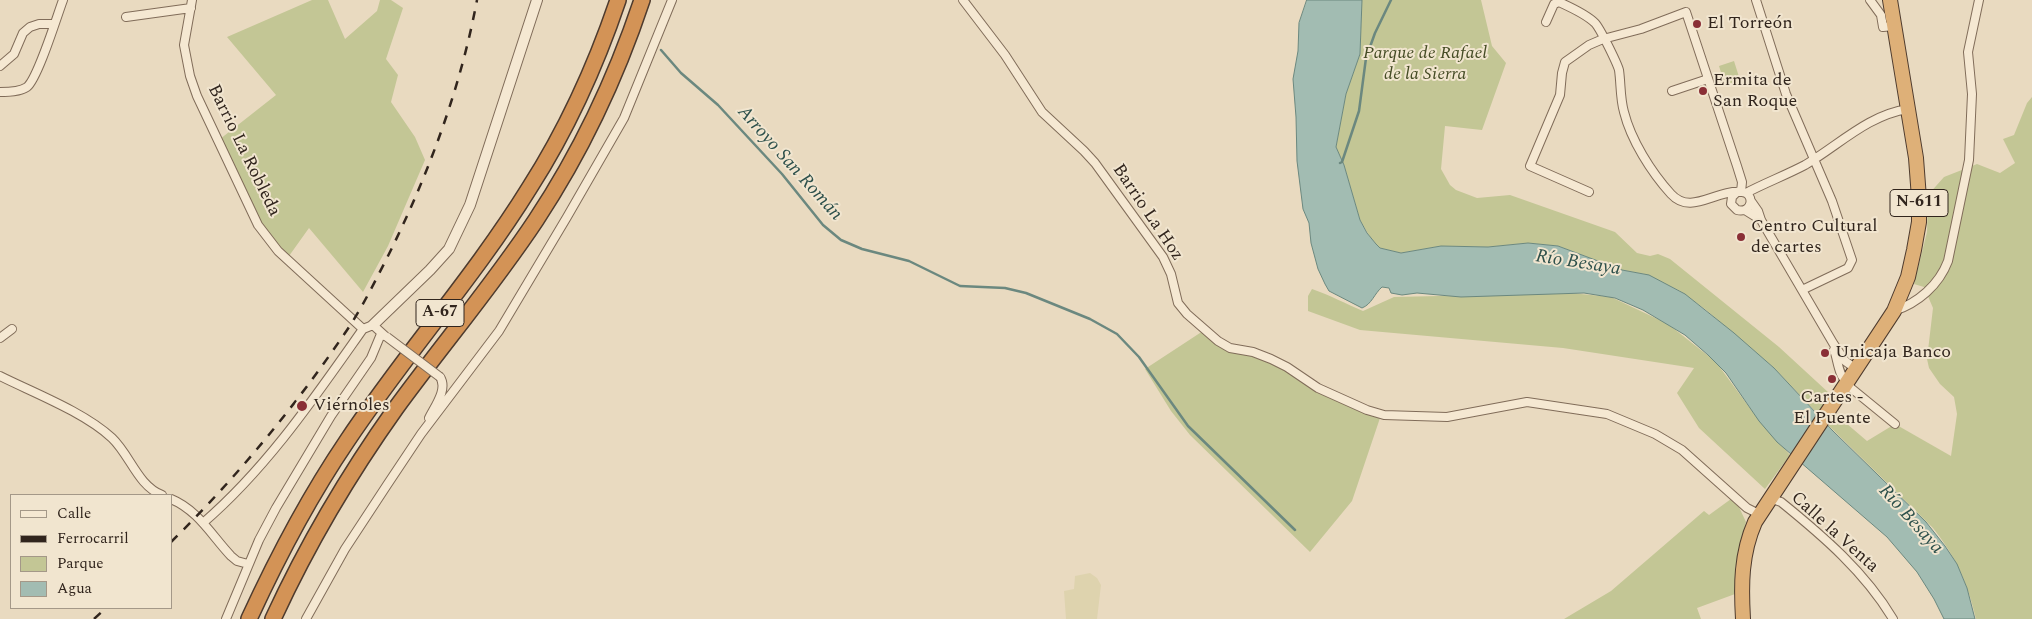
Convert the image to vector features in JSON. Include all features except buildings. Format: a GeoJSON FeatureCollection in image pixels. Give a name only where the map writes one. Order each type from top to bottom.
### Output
{"type":"FeatureCollection","features":[{"type":"Feature","properties":{"kind":"highway","name":"A-67"},"geometry":{"type":"LineString","coordinates":[[249,619],[301,515],[346,442],[394,374],[496,239],[542,168],[590,73],[618,0]]}},
{"type":"Feature","properties":{"kind":"highway","name":"A-67"},"geometry":{"type":"LineString","coordinates":[[273,619],[313,540],[362,458],[401,401],[514,252],[576,154],[603,100],[642,0]]}},
{"type":"Feature","properties":{"kind":"highway","name":"N-611"},"geometry":{"type":"LineString","coordinates":[[1743,619],[1742,587],[1746,544],[1759,514],[1894,311],[1910,267],[1919,216],[1916,158],[1890,0]]}},
{"type":"Feature","properties":{"kind":"street"},"geometry":{"type":"LineString","coordinates":[[0,92],[21,90],[29,84],[46,48],[63,0]]}},
{"type":"Feature","properties":{"kind":"street"},"geometry":{"type":"LineString","coordinates":[[203,523],[231,498],[271,453],[305,410],[363,328],[373,325],[449,249],[470,205],[537,0]]}},
{"type":"Feature","properties":{"kind":"street"},"geometry":{"type":"LineString","coordinates":[[306,619],[346,548],[421,434],[499,331],[624,118],[672,0]]}},
{"type":"Feature","properties":{"kind":"street","name":"Barrio La Hoz"},"geometry":{"type":"LineString","coordinates":[[963,0],[1005,55],[1042,112],[1084,151],[1109,182],[1163,257],[1171,274],[1178,303],[1192,319],[1223,344],[1271,359],[1287,367],[1318,388],[1367,410],[1384,415],[1454,416],[1507,404],[1527,402],[1607,414],[1654,434],[1682,450],[1747,508],[1759,514]]}},
{"type":"Feature","properties":{"kind":"street"},"geometry":{"type":"LineString","coordinates":[[1756,0],[1786,94],[1832,201],[1852,261],[1845,270],[1802,290]]}},
{"type":"Feature","properties":{"kind":"street"},"geometry":{"type":"LineString","coordinates":[[1870,0],[1880,15],[1883,27],[1894,26]]}},
{"type":"Feature","properties":{"kind":"street"},"geometry":{"type":"LineString","coordinates":[[1894,311],[1911,304],[1927,292],[1933,286],[1948,261],[1969,160],[1972,94],[1968,52],[1979,0]]}},
{"type":"Feature","properties":{"kind":"street"},"geometry":{"type":"LineString","coordinates":[[1546,22],[1554,4],[1559,2],[1595,23],[1619,69],[1621,96],[1627,122],[1650,168],[1673,196],[1683,203],[1696,202],[1722,194],[1741,192],[1761,185],[1814,159],[1865,125],[1888,114],[1908,109]]}},
{"type":"Feature","properties":{"kind":"street","name":"Barrio La Robleda"},"geometry":{"type":"LineString","coordinates":[[126,17],[192,4],[184,45],[190,76],[197,96],[258,225],[278,250],[336,306],[363,328]]}},
{"type":"Feature","properties":{"kind":"street"},"geometry":{"type":"LineString","coordinates":[[1589,192],[1530,166],[1560,95],[1562,73],[1566,62],[1589,45],[1641,29],[1686,12],[1739,172],[1741,192],[1758,211],[1761,220],[1833,343],[1845,361],[1856,369]]}},
{"type":"Feature","properties":{"kind":"street"},"geometry":{"type":"LineString","coordinates":[[0,66],[14,54],[23,32],[39,24],[54,24]]}},
{"type":"Feature","properties":{"kind":"street"},"geometry":{"type":"LineString","coordinates":[[1672,91],[1708,78]]}},
{"type":"Feature","properties":{"kind":"street"},"geometry":{"type":"LineString","coordinates":[[1731,199],[1741,192]]}},
{"type":"Feature","properties":{"kind":"street"},"geometry":{"type":"LineString","coordinates":[[1722,194],[1731,199]]}},
{"type":"Feature","properties":{"kind":"street"},"geometry":{"type":"LineString","coordinates":[[1731,199],[1731,204],[1735,210],[1745,210],[1761,220]]}},
{"type":"Feature","properties":{"kind":"street"},"geometry":{"type":"LineString","coordinates":[[1745,210],[1748,208],[1750,201]]}},
{"type":"Feature","properties":{"kind":"street"},"geometry":{"type":"LineString","coordinates":[[373,325],[440,377],[459,384]]}},
{"type":"Feature","properties":{"kind":"street"},"geometry":{"type":"LineString","coordinates":[[0,338],[12,329]]}},
{"type":"Feature","properties":{"kind":"street"},"geometry":{"type":"LineString","coordinates":[[226,619],[263,532],[302,463],[384,335]]}},
{"type":"Feature","properties":{"kind":"street"},"geometry":{"type":"LineString","coordinates":[[1833,343],[1840,373],[1845,385],[1895,424]]}},
{"type":"Feature","properties":{"kind":"street"},"geometry":{"type":"LineString","coordinates":[[0,376],[79,416],[112,438],[144,481],[151,489],[160,494]]}},
{"type":"Feature","properties":{"kind":"street"},"geometry":{"type":"LineString","coordinates":[[421,434],[443,390],[443,382],[440,377]]}},
{"type":"Feature","properties":{"kind":"street","name":"Calle la Venta"},"geometry":{"type":"LineString","coordinates":[[1772,494],[1849,561],[1871,586],[1893,619]]}},
{"type":"Feature","properties":{"kind":"street"},"geometry":{"type":"LineString","coordinates":[[172,499],[188,507],[231,556],[237,561],[248,564]]}},
{"type":"Feature","properties":{"kind":"shaded area"},"geometry":{"type":"Polygon","coordinates":[[[1090,573],[1097,578],[1101,585],[1097,619],[1066,619],[1064,591],[1074,589],[1075,576],[1090,573]]]}},
{"type":"Feature","properties":{"kind":"green space"},"geometry":{"type":"Polygon","coordinates":[[[312,0],[328,0],[345,39],[377,11],[380,0],[391,0],[403,8],[386,59],[398,75],[391,102],[415,137],[425,160],[388,246],[363,292],[309,228],[289,256],[258,225],[215,143],[276,95],[227,37],[312,0]]]}},
{"type":"Feature","properties":{"kind":"green space","name":"Parque de Rafael de la Sierra"},"geometry":{"type":"Polygon","coordinates":[[[1362,0],[1481,0],[1492,46],[1506,63],[1482,130],[1445,126],[1441,169],[1450,185],[1456,190],[1477,198],[1510,195],[1615,232],[1637,253],[1650,256],[1658,254],[1670,259],[1779,347],[1829,393],[1818,414],[1774,368],[1706,310],[1680,291],[1644,274],[1622,270],[1558,246],[1528,243],[1488,247],[1441,246],[1401,253],[1380,248],[1370,237],[1360,220],[1344,165],[1336,147],[1346,94],[1360,54],[1362,0]]]}},
{"type":"Feature","properties":{"kind":"green space"},"geometry":{"type":"Polygon","coordinates":[[[1734,61],[1740,80],[1725,85],[1719,66],[1734,61]]]}},
{"type":"Feature","properties":{"kind":"green space"},"geometry":{"type":"Polygon","coordinates":[[[2032,97],[2032,619],[1976,619],[1969,594],[1955,560],[1933,528],[1825,422],[1833,412],[1867,441],[1895,424],[1951,456],[1957,414],[1954,397],[1940,384],[1929,368],[1927,359],[1933,308],[1924,287],[1914,284],[1927,232],[1928,195],[1944,177],[1977,164],[2000,173],[2015,163],[2003,139],[2014,135],[2027,103],[2032,97]]]}},
{"type":"Feature","properties":{"kind":"green space"},"geometry":{"type":"Polygon","coordinates":[[[1312,289],[1363,311],[1394,297],[1571,293],[1611,297],[1668,324],[1716,362],[1752,411],[1790,455],[1765,489],[1699,428],[1677,393],[1694,368],[1563,348],[1360,330],[1308,311],[1308,296],[1312,289]]]}},
{"type":"Feature","properties":{"kind":"green space"},"geometry":{"type":"Polygon","coordinates":[[[1203,331],[1288,371],[1321,393],[1380,418],[1352,501],[1310,552],[1190,435],[1171,411],[1145,369],[1203,331]]]}},
{"type":"Feature","properties":{"kind":"green space"},"geometry":{"type":"Polygon","coordinates":[[[1731,499],[1738,505],[1746,522],[1735,569],[1735,594],[1697,608],[1701,619],[1564,619],[1611,591],[1704,511],[1709,515],[1731,499]]]}},
{"type":"Feature","properties":{"kind":"water","name":"Río Besaya"},"geometry":{"type":"Polygon","coordinates":[[[1307,0],[1362,0],[1360,54],[1346,94],[1336,147],[1344,165],[1360,220],[1367,233],[1380,248],[1401,253],[1441,246],[1488,247],[1528,243],[1558,246],[1622,270],[1649,275],[1685,294],[1774,368],[1832,430],[1926,522],[1957,564],[1967,588],[1975,619],[1944,619],[1917,572],[1887,537],[1777,442],[1759,421],[1726,373],[1708,355],[1685,335],[1643,310],[1615,298],[1584,293],[1461,297],[1417,293],[1402,295],[1391,293],[1389,288],[1382,287],[1368,304],[1362,308],[1329,291],[1318,269],[1311,243],[1309,223],[1303,209],[1297,161],[1293,79],[1298,51],[1299,23],[1307,0]]]}},
{"type":"Feature","properties":{"kind":"waterway"},"geometry":{"type":"LineString","coordinates":[[1340,163],[1342,162],[1359,111],[1366,58],[1375,33],[1391,0]]}},
{"type":"Feature","properties":{"kind":"waterway","name":"Arroyo San Román"},"geometry":{"type":"LineString","coordinates":[[661,50],[681,73],[718,105],[782,174],[823,225],[841,240],[862,249],[909,261],[960,286],[1005,288],[1026,293],[1090,319],[1117,334],[1139,357],[1188,426],[1295,530]]}},
{"type":"Feature","properties":{"kind":"railway"},"geometry":{"type":"LineString","coordinates":[[172,541],[241,468],[285,415],[326,361],[362,306],[401,229],[441,133],[452,101],[477,0]]}},
{"type":"Feature","properties":{"kind":"railway"},"geometry":{"type":"LineString","coordinates":[[94,619],[105,609]]}},
{"type":"Feature","properties":{"kind":"place","name":"El Torreón"},"geometry":{"type":"Point","coordinates":[1697,24]}},
{"type":"Feature","properties":{"kind":"place","name":"Ermita de San Roque"},"geometry":{"type":"Point","coordinates":[1703,91]}},
{"type":"Feature","properties":{"kind":"place","name":"Centro Cultural de cartes"},"geometry":{"type":"Point","coordinates":[1741,237]}},
{"type":"Feature","properties":{"kind":"place","name":"Unicaja Banco"},"geometry":{"type":"Point","coordinates":[1825,353]}},
{"type":"Feature","properties":{"kind":"place","name":"Cartes - El Puente"},"geometry":{"type":"Point","coordinates":[1832,379]}},
{"type":"Feature","properties":{"kind":"place","name":"Viérnoles"},"geometry":{"type":"Point","coordinates":[302,406]}}]}
